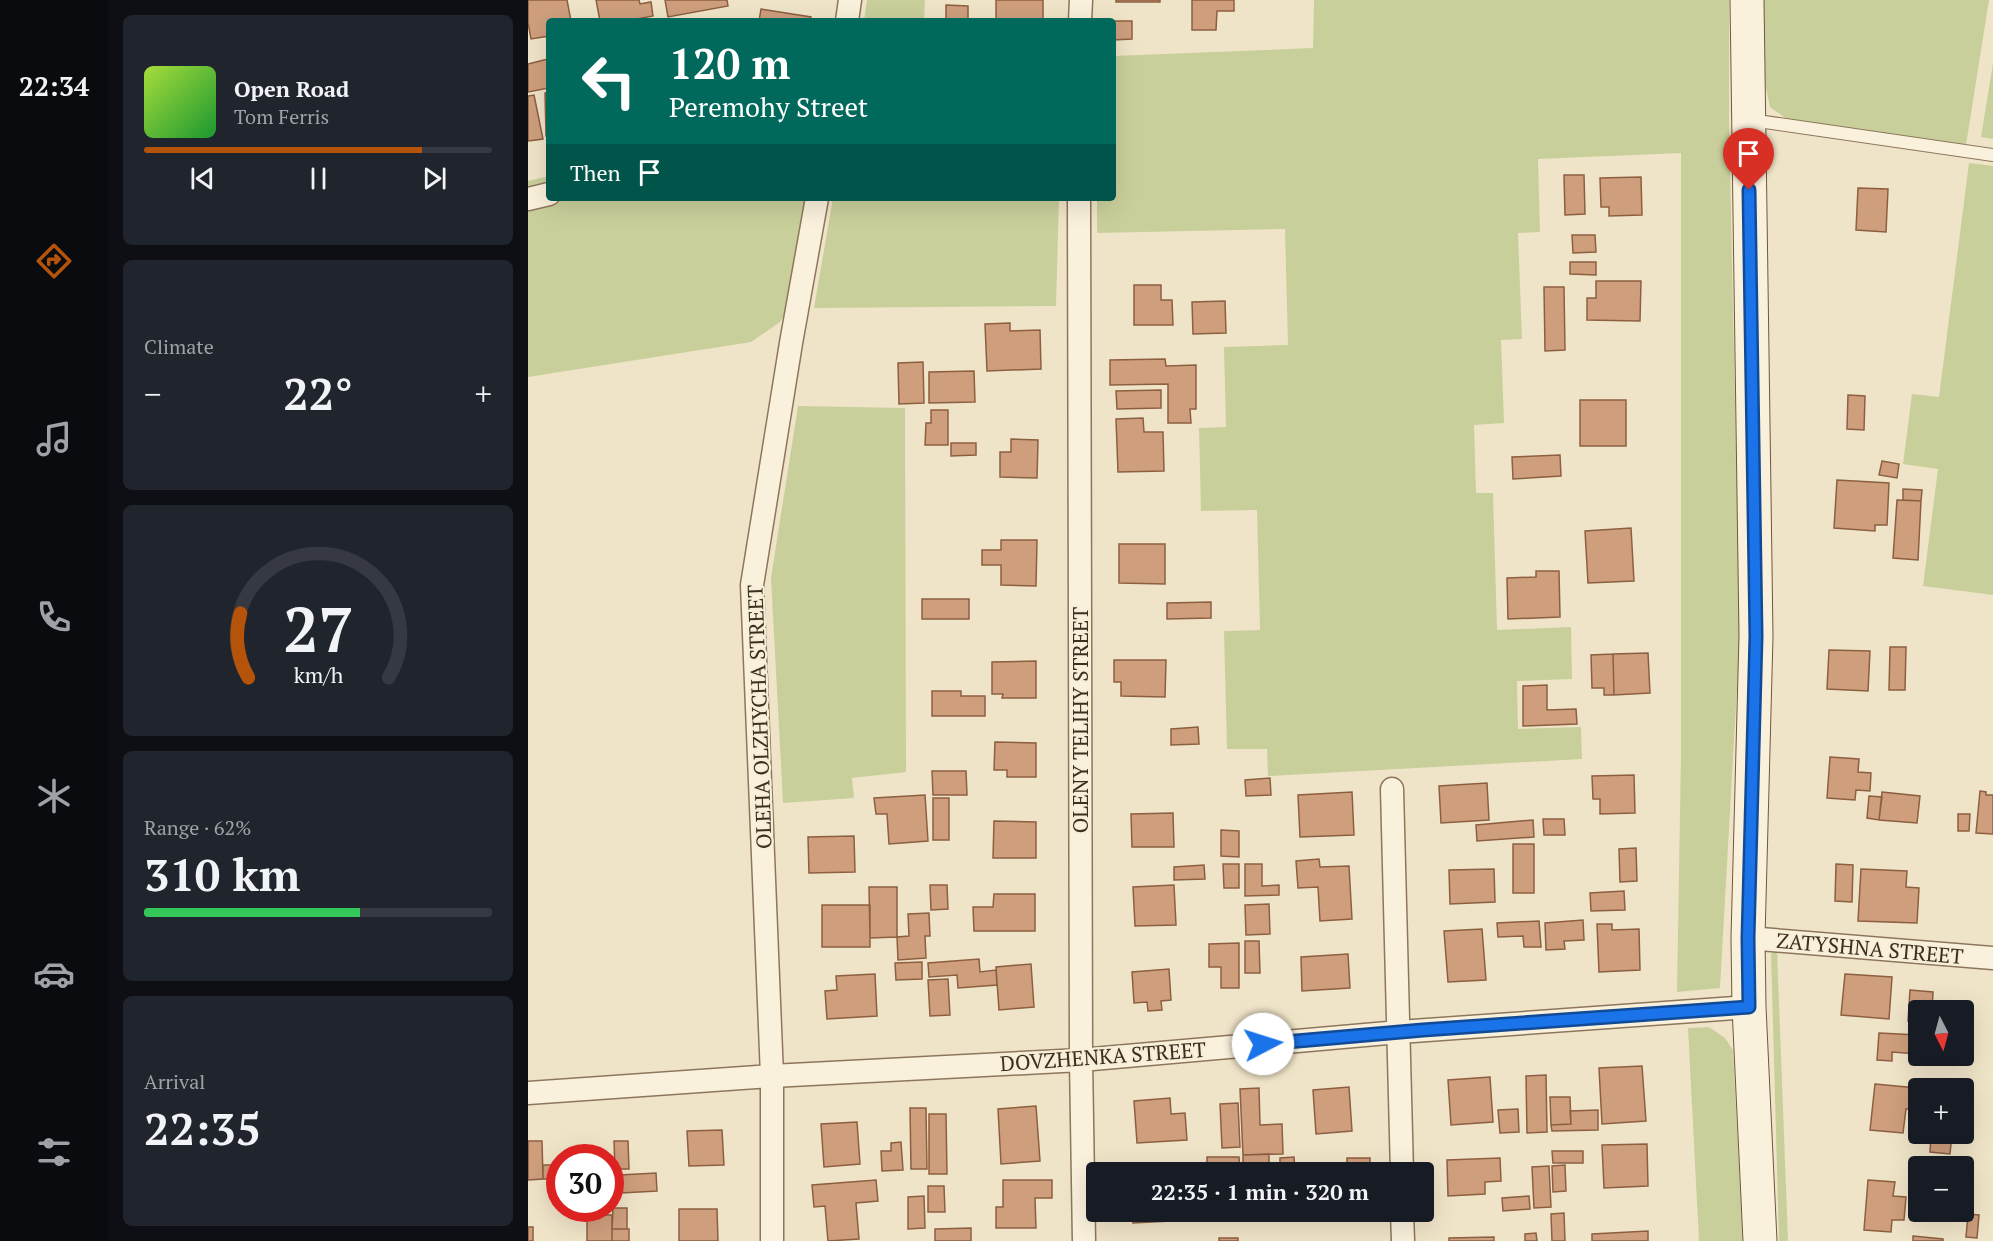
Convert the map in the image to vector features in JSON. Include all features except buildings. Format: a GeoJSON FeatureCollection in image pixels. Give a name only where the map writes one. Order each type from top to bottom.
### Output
{"type":"FeatureCollection","features":[{"type":"Feature","properties":{"kind":"main road"},"geometry":{"type":"LineString","coordinates":[[1747,0],[1756,636],[1748,938],[1760,1241]]}},
{"type":"Feature","properties":{"kind":"street"},"geometry":{"type":"LineString","coordinates":[[847,18],[850,0]]}},
{"type":"Feature","properties":{"kind":"street"},"geometry":{"type":"LineString","coordinates":[[1080,18],[1081,0]]}},
{"type":"Feature","properties":{"kind":"street"},"geometry":{"type":"LineString","coordinates":[[528,199],[546,195]]}},
{"type":"Feature","properties":{"kind":"street","name":"OLEHA OLZHYCHA STREET"},"geometry":{"type":"LineString","coordinates":[[772,1241],[772,1076],[752,585],[816,201]]}},
{"type":"Feature","properties":{"kind":"street","name":"OLENY TELIHY STREET"},"geometry":{"type":"LineString","coordinates":[[1079,201],[1081,1060],[1084,1241]]}},
{"type":"Feature","properties":{"kind":"street"},"geometry":{"type":"LineString","coordinates":[[1392,789],[1402,1162]]}},
{"type":"Feature","properties":{"kind":"street","name":"ZATYSHNA STREET"},"geometry":{"type":"LineString","coordinates":[[1748,938],[1993,958]]}},
{"type":"Feature","properties":{"kind":"street","name":"DOVZHENKA STREET"},"geometry":{"type":"LineString","coordinates":[[528,1093],[772,1076],[1081,1060],[1399,1032],[1749,1007]]}},
{"type":"Feature","properties":{"kind":"street"},"geometry":{"type":"LineString","coordinates":[[1402,1222],[1403,1241]]}},
{"type":"Feature","properties":{"kind":"lane"},"geometry":{"type":"LineString","coordinates":[[1748,120],[1993,155]]}},
{"type":"Feature","properties":{"kind":"green space"},"geometry":{"type":"Polygon","coordinates":[[[867,0],[925,0],[924,18],[864,18],[867,0]]]}},
{"type":"Feature","properties":{"kind":"green space"},"geometry":{"type":"Polygon","coordinates":[[[1314,0],[1729,0],[1729,119],[1740,635],[1720,988],[1677,992],[1681,754],[1681,153],[1538,159],[1540,232],[1518,233],[1522,339],[1501,340],[1504,423],[1474,425],[1476,493],[1493,493],[1497,630],[1571,627],[1572,679],[1517,681],[1518,729],[1581,727],[1582,759],[1268,776],[1267,749],[1227,749],[1224,631],[1260,630],[1257,510],[1201,511],[1199,428],[1226,427],[1224,347],[1288,345],[1285,229],[1097,233],[1097,201],[1116,201],[1116,56],[1313,48],[1314,0]]]}},
{"type":"Feature","properties":{"kind":"green space"},"geometry":{"type":"Polygon","coordinates":[[[1764,0],[1989,0],[1966,145],[1787,119],[1770,107],[1765,83],[1764,0]]]}},
{"type":"Feature","properties":{"kind":"green space"},"geometry":{"type":"Polygon","coordinates":[[[1993,63],[1993,139],[1981,137],[1993,63]]]}},
{"type":"Feature","properties":{"kind":"green space"},"geometry":{"type":"Polygon","coordinates":[[[1969,163],[1993,166],[1993,595],[1923,586],[1938,469],[1903,464],[1912,394],[1939,397],[1969,163]]]}},
{"type":"Feature","properties":{"kind":"green space"},"geometry":{"type":"Polygon","coordinates":[[[546,177],[546,190],[528,194],[528,181],[546,177]]]}},
{"type":"Feature","properties":{"kind":"green space"},"geometry":{"type":"Polygon","coordinates":[[[555,201],[806,201],[788,308],[780,322],[751,342],[528,377],[528,207],[555,201]]]}},
{"type":"Feature","properties":{"kind":"green space"},"geometry":{"type":"Polygon","coordinates":[[[832,201],[1059,201],[1056,306],[814,308],[832,201]]]}},
{"type":"Feature","properties":{"kind":"green space"},"geometry":{"type":"Polygon","coordinates":[[[798,406],[905,408],[906,772],[852,778],[854,798],[783,803],[771,578],[798,406]]]}},
{"type":"Feature","properties":{"kind":"green space"},"geometry":{"type":"Polygon","coordinates":[[[1777,949],[1788,1241],[1779,1241],[1771,954],[1777,949]]]}},
{"type":"Feature","properties":{"kind":"green space"},"geometry":{"type":"Polygon","coordinates":[[[1709,1027],[1725,1038],[1733,1050],[1743,1241],[1699,1241],[1688,1028],[1709,1027]]]}},
{"type":"Feature","properties":{"kind":"route"},"geometry":{"type":"LineString","coordinates":[[1263,1044],[1423,1030],[1749,1007],[1748,938],[1756,636],[1749,190]]}}]}
